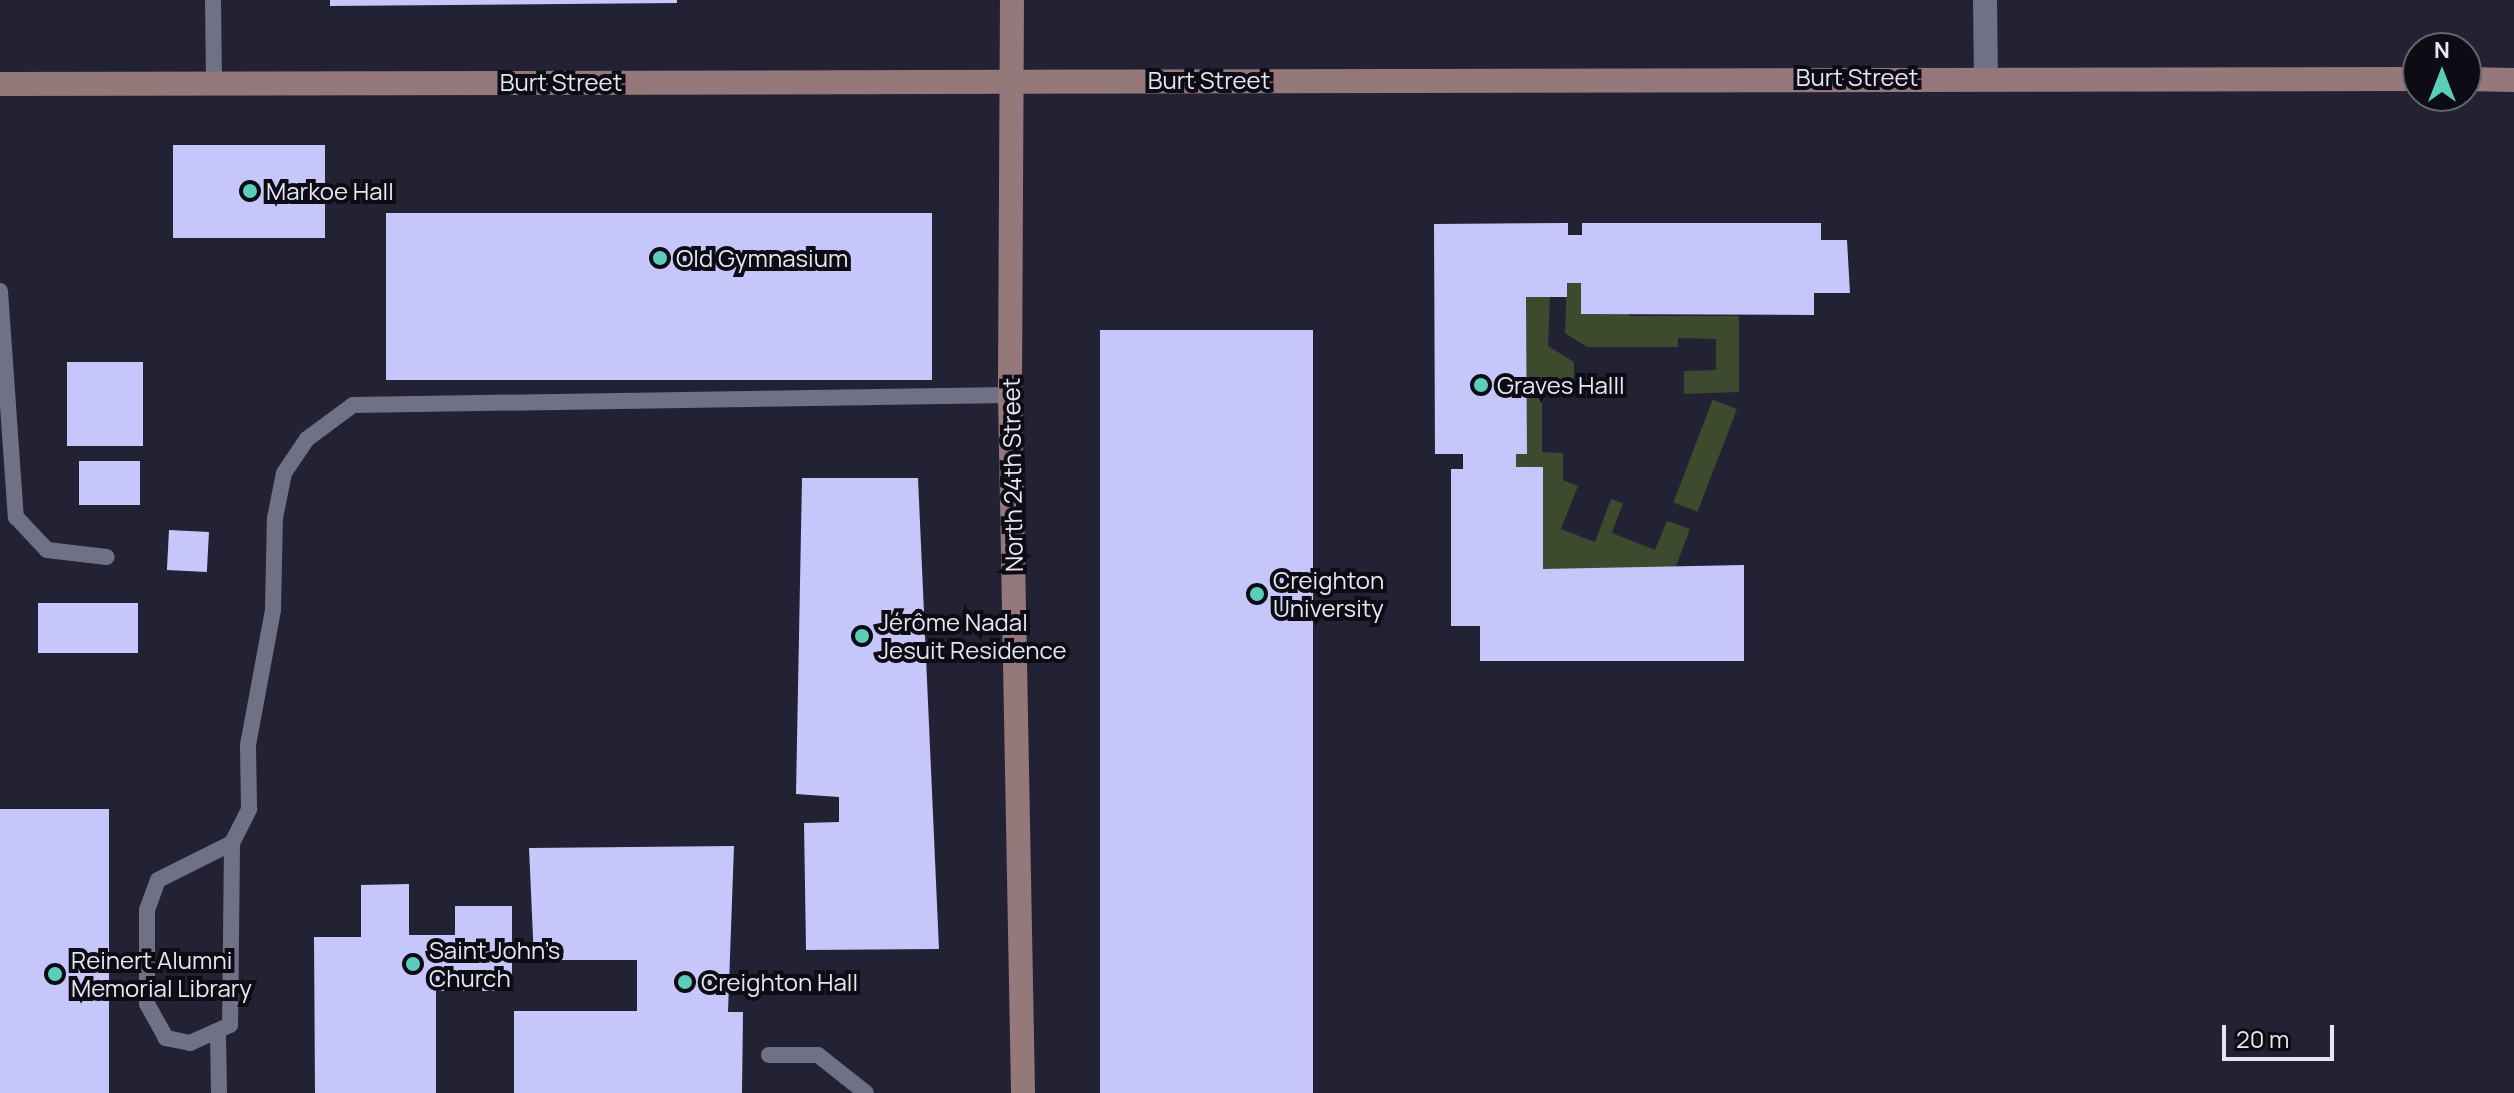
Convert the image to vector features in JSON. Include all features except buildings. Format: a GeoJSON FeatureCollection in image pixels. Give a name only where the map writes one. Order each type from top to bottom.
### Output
{"type":"FeatureCollection","features":[{"type":"Feature","properties":{"kind":"street","name":"North 24th Street"},"geometry":{"type":"LineString","coordinates":[[1012,0],[1010,395],[1023,1093]]}},
{"type":"Feature","properties":{"kind":"street"},"geometry":{"type":"LineString","coordinates":[[1985,0],[1986,77]]}},
{"type":"Feature","properties":{"kind":"street","name":"Burt Street"},"geometry":{"type":"LineString","coordinates":[[0,84],[1986,77],[2402,79]]}},
{"type":"Feature","properties":{"kind":"street"},"geometry":{"type":"LineString","coordinates":[[2482,79],[2514,80]]}},
{"type":"Feature","properties":{"kind":"lane"},"geometry":{"type":"LineString","coordinates":[[213,0],[214,83]]}},
{"type":"Feature","properties":{"kind":"lane"},"geometry":{"type":"LineString","coordinates":[[0,291],[16,517],[47,550],[107,557]]}},
{"type":"Feature","properties":{"kind":"lane"},"geometry":{"type":"LineString","coordinates":[[219,1093],[218,1035],[235,1009],[232,843],[249,809],[248,745],[273,610],[275,518],[284,473],[307,439],[353,405],[1010,395]]}},
{"type":"Feature","properties":{"kind":"lane"},"geometry":{"type":"LineString","coordinates":[[218,1035],[190,1043],[166,1038],[155,1023],[147,1004],[147,910],[158,880],[232,843]]}},
{"type":"Feature","properties":{"kind":"lane"},"geometry":{"type":"LineString","coordinates":[[769,1055],[818,1055],[866,1093]]}},
{"type":"Feature","properties":{"kind":"green space"},"geometry":{"type":"Polygon","coordinates":[[[1567,283],[1581,283],[1631,316],[1739,316],[1739,392],[1684,394],[1684,371],[1716,370],[1716,339],[1678,338],[1678,347],[1587,347],[1565,333],[1567,283]]]}},
{"type":"Feature","properties":{"kind":"green space"},"geometry":{"type":"Polygon","coordinates":[[[1526,297],[1550,297],[1548,346],[1574,362],[1574,390],[1542,392],[1542,452],[1563,453],[1563,480],[1578,486],[1561,529],[1595,542],[1611,499],[1623,503],[1612,533],[1655,550],[1667,521],[1690,529],[1675,569],[1543,569],[1543,467],[1516,467],[1516,454],[1527,453],[1526,297]]]}},
{"type":"Feature","properties":{"kind":"green space"},"geometry":{"type":"Polygon","coordinates":[[[1713,400],[1737,409],[1698,512],[1673,502],[1713,400]]]}},
{"type":"Feature","properties":{"kind":"place","name":"Markoe Hall"},"geometry":{"type":"Point","coordinates":[250,191]}},
{"type":"Feature","properties":{"kind":"place","name":"Old Gymnasium"},"geometry":{"type":"Point","coordinates":[660,258]}},
{"type":"Feature","properties":{"kind":"place","name":"Graves Halll"},"geometry":{"type":"Point","coordinates":[1481,385]}},
{"type":"Feature","properties":{"kind":"place","name":"Creighton University"},"geometry":{"type":"Point","coordinates":[1257,594]}},
{"type":"Feature","properties":{"kind":"place","name":"Jérôme Nadal Jesuit Residence"},"geometry":{"type":"Point","coordinates":[862,636]}},
{"type":"Feature","properties":{"kind":"place","name":"Saint John’s Church"},"geometry":{"type":"Point","coordinates":[413,964]}},
{"type":"Feature","properties":{"kind":"place","name":"Reinert Alumni Memorial Library"},"geometry":{"type":"Point","coordinates":[55,974]}},
{"type":"Feature","properties":{"kind":"place","name":"Creighton Hall"},"geometry":{"type":"Point","coordinates":[685,982]}}]}
